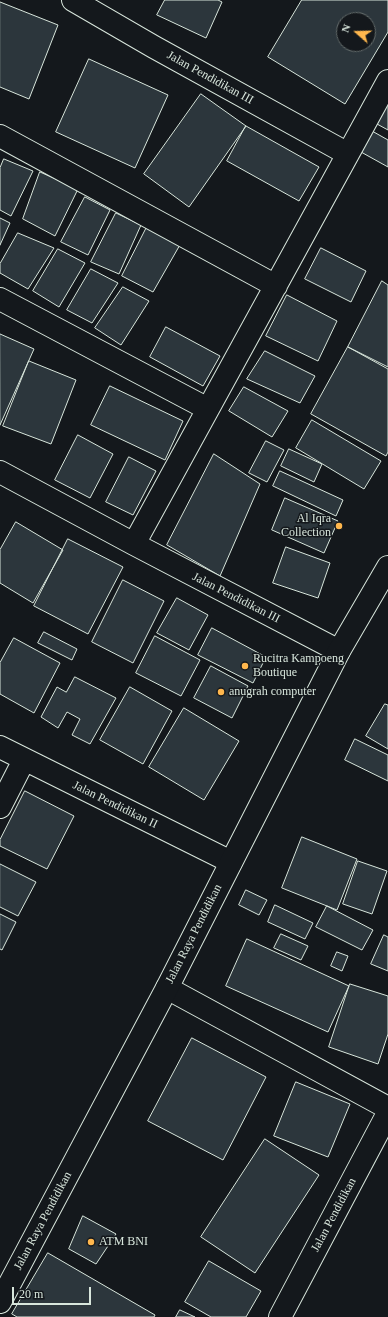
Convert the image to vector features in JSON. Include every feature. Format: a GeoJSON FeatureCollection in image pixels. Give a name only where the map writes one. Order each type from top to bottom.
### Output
{"type":"FeatureCollection","features":[{"type":"Feature","properties":{"kind":"street","name":"Jalan Pendidikan III"},"geometry":{"type":"LineString","coordinates":[[73,0],[154,48],[348,154]]}},
{"type":"Feature","properties":{"kind":"street"},"geometry":{"type":"LineString","coordinates":[[134,544],[388,81]]}},
{"type":"Feature","properties":{"kind":"street"},"geometry":{"type":"LineString","coordinates":[[0,136],[276,286]]}},
{"type":"Feature","properties":{"kind":"street"},"geometry":{"type":"LineString","coordinates":[[0,299],[208,409]]}},
{"type":"Feature","properties":{"kind":"street","name":"Jalan Pendidikan III"},"geometry":{"type":"LineString","coordinates":[[0,472],[339,651]]}},
{"type":"Feature","properties":{"kind":"street","name":"Jalan Raya Pendidikan"},"geometry":{"type":"LineString","coordinates":[[0,1302],[167,988],[339,651],[388,567]]}},
{"type":"Feature","properties":{"kind":"street","name":"Jalan Pendidikan II"},"geometry":{"type":"LineString","coordinates":[[0,747],[231,862]]}},
{"type":"Feature","properties":{"kind":"street"},"geometry":{"type":"LineString","coordinates":[[0,807],[24,760]]}},
{"type":"Feature","properties":{"kind":"street"},"geometry":{"type":"LineString","coordinates":[[167,988],[388,1108]]}},
{"type":"Feature","properties":{"kind":"street","name":"Jalan Pendidikan"},"geometry":{"type":"LineString","coordinates":[[280,1317],[388,1113]]}},
{"type":"Feature","properties":{"kind":"building"},"geometry":{"type":"Polygon","coordinates":[[[165,0],[218,0],[222,2],[206,38],[157,15],[165,0]]]}},
{"type":"Feature","properties":{"kind":"building"},"geometry":{"type":"Polygon","coordinates":[[[302,0],[388,0],[388,32],[345,104],[268,57],[302,0]]]}},
{"type":"Feature","properties":{"kind":"building"},"geometry":{"type":"Polygon","coordinates":[[[0,2],[58,25],[29,99],[0,87],[0,2]]]}},
{"type":"Feature","properties":{"kind":"building"},"geometry":{"type":"Polygon","coordinates":[[[89,59],[168,95],[135,168],[56,132],[89,59]]]}},
{"type":"Feature","properties":{"kind":"building"},"geometry":{"type":"Polygon","coordinates":[[[201,94],[246,126],[189,207],[144,174],[201,94]]]}},
{"type":"Feature","properties":{"kind":"building"},"geometry":{"type":"Polygon","coordinates":[[[388,101],[388,130],[377,124],[388,101]]]}},
{"type":"Feature","properties":{"kind":"building"},"geometry":{"type":"Polygon","coordinates":[[[246,126],[319,167],[299,201],[227,161],[246,126]]]}},
{"type":"Feature","properties":{"kind":"building"},"geometry":{"type":"Polygon","coordinates":[[[372,131],[388,140],[388,167],[361,152],[372,131]]]}},
{"type":"Feature","properties":{"kind":"building"},"geometry":{"type":"Polygon","coordinates":[[[4,159],[33,171],[11,216],[0,210],[0,168],[4,159]]]}},
{"type":"Feature","properties":{"kind":"building"},"geometry":{"type":"Polygon","coordinates":[[[40,172],[78,189],[55,236],[23,219],[40,172]]]}},
{"type":"Feature","properties":{"kind":"building"},"geometry":{"type":"Polygon","coordinates":[[[85,197],[110,210],[88,255],[61,242],[85,197]]]}},
{"type":"Feature","properties":{"kind":"building"},"geometry":{"type":"Polygon","coordinates":[[[116,213],[141,225],[119,274],[91,262],[116,213]]]}},
{"type":"Feature","properties":{"kind":"building"},"geometry":{"type":"Polygon","coordinates":[[[0,218],[10,223],[0,245],[0,218]]]}},
{"type":"Feature","properties":{"kind":"building"},"geometry":{"type":"Polygon","coordinates":[[[148,225],[181,243],[153,292],[122,276],[148,225]]]}},
{"type":"Feature","properties":{"kind":"building"},"geometry":{"type":"Polygon","coordinates":[[[18,233],[54,248],[28,289],[0,273],[0,264],[18,233]]]}},
{"type":"Feature","properties":{"kind":"building"},"geometry":{"type":"Polygon","coordinates":[[[321,248],[366,271],[351,302],[305,279],[321,248]]]}},
{"type":"Feature","properties":{"kind":"building"},"geometry":{"type":"Polygon","coordinates":[[[58,249],[85,263],[59,307],[33,291],[58,249]]]}},
{"type":"Feature","properties":{"kind":"building"},"geometry":{"type":"Polygon","coordinates":[[[91,269],[118,283],[92,323],[67,310],[91,269]]]}},
{"type":"Feature","properties":{"kind":"building"},"geometry":{"type":"Polygon","coordinates":[[[382,281],[388,285],[388,367],[348,347],[382,281]]]}},
{"type":"Feature","properties":{"kind":"building"},"geometry":{"type":"Polygon","coordinates":[[[123,287],[149,301],[121,345],[95,328],[123,287]]]}},
{"type":"Feature","properties":{"kind":"building"},"geometry":{"type":"Polygon","coordinates":[[[287,295],[337,321],[318,361],[266,336],[287,295]]]}},
{"type":"Feature","properties":{"kind":"building"},"geometry":{"type":"Polygon","coordinates":[[[166,327],[220,356],[203,386],[150,357],[166,327]]]}},
{"type":"Feature","properties":{"kind":"building"},"geometry":{"type":"Polygon","coordinates":[[[0,334],[34,349],[0,425],[0,334]]]}},
{"type":"Feature","properties":{"kind":"building"},"geometry":{"type":"Polygon","coordinates":[[[348,347],[388,369],[388,452],[386,456],[311,414],[348,347]]]}},
{"type":"Feature","properties":{"kind":"building"},"geometry":{"type":"Polygon","coordinates":[[[265,351],[315,376],[300,403],[247,379],[265,351]]]}},
{"type":"Feature","properties":{"kind":"building"},"geometry":{"type":"Polygon","coordinates":[[[29,361],[76,380],[51,444],[3,426],[29,361]]]}},
{"type":"Feature","properties":{"kind":"building"},"geometry":{"type":"Polygon","coordinates":[[[110,386],[183,421],[165,460],[91,425],[110,386]]]}},
{"type":"Feature","properties":{"kind":"building"},"geometry":{"type":"Polygon","coordinates":[[[244,387],[288,411],[272,437],[229,411],[244,387]]]}},
{"type":"Feature","properties":{"kind":"building"},"geometry":{"type":"Polygon","coordinates":[[[312,420],[381,461],[364,489],[296,448],[312,420]]]}},
{"type":"Feature","properties":{"kind":"building"},"geometry":{"type":"Polygon","coordinates":[[[78,435],[113,454],[90,498],[55,480],[78,435]]]}},
{"type":"Feature","properties":{"kind":"building"},"geometry":{"type":"Polygon","coordinates":[[[266,441],[284,450],[267,482],[249,473],[266,441]]]}},
{"type":"Feature","properties":{"kind":"building"},"geometry":{"type":"Polygon","coordinates":[[[289,449],[322,464],[314,482],[281,466],[289,449]]]}},
{"type":"Feature","properties":{"kind":"building"},"geometry":{"type":"Polygon","coordinates":[[[214,454],[260,484],[220,576],[167,545],[214,454]]]}},
{"type":"Feature","properties":{"kind":"building"},"geometry":{"type":"Polygon","coordinates":[[[129,457],[156,471],[133,515],[106,502],[129,457]]]}},
{"type":"Feature","properties":{"kind":"building"},"geometry":{"type":"Polygon","coordinates":[[[280,471],[343,500],[336,516],[273,486],[280,471]]]}},
{"type":"Feature","properties":{"kind":"building"},"geometry":{"type":"Polygon","coordinates":[[[285,498],[338,521],[324,553],[272,530],[285,498]]]}},
{"type":"Feature","properties":{"kind":"building"},"geometry":{"type":"Polygon","coordinates":[[[16,522],[63,550],[33,603],[0,583],[0,550],[16,522]]]}},
{"type":"Feature","properties":{"kind":"building"},"geometry":{"type":"Polygon","coordinates":[[[68,539],[123,567],[88,634],[34,606],[68,539]]]}},
{"type":"Feature","properties":{"kind":"building"},"geometry":{"type":"Polygon","coordinates":[[[286,547],[330,563],[318,598],[273,583],[286,547]]]}},
{"type":"Feature","properties":{"kind":"building"},"geometry":{"type":"Polygon","coordinates":[[[123,580],[164,601],[133,663],[92,642],[123,580]]]}},
{"type":"Feature","properties":{"kind":"building"},"geometry":{"type":"Polygon","coordinates":[[[177,598],[208,615],[189,650],[157,633],[177,598]]]}},
{"type":"Feature","properties":{"kind":"building"},"geometry":{"type":"Polygon","coordinates":[[[212,628],[266,657],[253,683],[198,655],[212,628]]]}},
{"type":"Feature","properties":{"kind":"building"},"geometry":{"type":"Polygon","coordinates":[[[44,632],[77,649],[72,660],[38,643],[44,632]]]}},
{"type":"Feature","properties":{"kind":"building"},"geometry":{"type":"Polygon","coordinates":[[[155,636],[200,660],[181,696],[136,673],[155,636]]]}},
{"type":"Feature","properties":{"kind":"building"},"geometry":{"type":"Polygon","coordinates":[[[14,638],[60,663],[34,713],[0,694],[0,663],[14,638]]]}},
{"type":"Feature","properties":{"kind":"building","name":"anugrah computer"},"geometry":{"type":"Polygon","coordinates":[[[211,666],[248,686],[232,718],[194,698],[211,666]]]}},
{"type":"Feature","properties":{"kind":"building"},"geometry":{"type":"Polygon","coordinates":[[[75,677],[116,698],[90,744],[72,735],[80,719],[67,712],[58,728],[41,717],[57,687],[66,692],[75,677]]]}},
{"type":"Feature","properties":{"kind":"building"},"geometry":{"type":"Polygon","coordinates":[[[130,687],[172,711],[143,764],[100,740],[130,687]]]}},
{"type":"Feature","properties":{"kind":"building"},"geometry":{"type":"Polygon","coordinates":[[[385,704],[388,705],[388,749],[366,736],[385,704]]]}},
{"type":"Feature","properties":{"kind":"building"},"geometry":{"type":"Polygon","coordinates":[[[184,708],[239,741],[204,800],[149,767],[184,708]]]}},
{"type":"Feature","properties":{"kind":"building"},"geometry":{"type":"Polygon","coordinates":[[[355,739],[388,755],[388,781],[345,760],[355,739]]]}},
{"type":"Feature","properties":{"kind":"building"},"geometry":{"type":"Polygon","coordinates":[[[25,791],[74,816],[47,869],[0,846],[0,840],[25,791]]]}},
{"type":"Feature","properties":{"kind":"building"},"geometry":{"type":"Polygon","coordinates":[[[302,837],[357,859],[337,910],[282,888],[302,837]]]}},
{"type":"Feature","properties":{"kind":"building"},"geometry":{"type":"Polygon","coordinates":[[[358,861],[387,871],[372,914],[343,904],[358,861]]]}},
{"type":"Feature","properties":{"kind":"building"},"geometry":{"type":"Polygon","coordinates":[[[0,864],[36,882],[18,916],[0,907],[0,864]]]}},
{"type":"Feature","properties":{"kind":"building"},"geometry":{"type":"Polygon","coordinates":[[[246,890],[267,900],[259,915],[239,905],[246,890]]]}},
{"type":"Feature","properties":{"kind":"building"},"geometry":{"type":"Polygon","coordinates":[[[275,905],[313,923],[305,939],[268,922],[275,905]]]}},
{"type":"Feature","properties":{"kind":"building"},"geometry":{"type":"Polygon","coordinates":[[[327,906],[373,930],[362,950],[316,927],[327,906]]]}},
{"type":"Feature","properties":{"kind":"building"},"geometry":{"type":"Polygon","coordinates":[[[0,914],[16,922],[2,950],[0,949],[0,914]]]}},
{"type":"Feature","properties":{"kind":"building"},"geometry":{"type":"Polygon","coordinates":[[[281,934],[308,946],[301,960],[274,948],[281,934]]]}},
{"type":"Feature","properties":{"kind":"building"},"geometry":{"type":"Polygon","coordinates":[[[384,935],[388,937],[388,971],[371,964],[384,935]]]}},
{"type":"Feature","properties":{"kind":"building"},"geometry":{"type":"Polygon","coordinates":[[[247,939],[349,986],[328,1032],[226,986],[247,939]]]}},
{"type":"Feature","properties":{"kind":"building"},"geometry":{"type":"Polygon","coordinates":[[[337,952],[348,956],[342,971],[331,966],[337,952]]]}},
{"type":"Feature","properties":{"kind":"building"},"geometry":{"type":"Polygon","coordinates":[[[350,984],[388,996],[388,1034],[378,1064],[329,1047],[350,984]]]}},
{"type":"Feature","properties":{"kind":"building"},"geometry":{"type":"Polygon","coordinates":[[[192,1038],[266,1077],[223,1160],[148,1121],[192,1038]]]}},
{"type":"Feature","properties":{"kind":"building"},"geometry":{"type":"Polygon","coordinates":[[[296,1082],[350,1104],[328,1157],[274,1136],[296,1082]]]}},
{"type":"Feature","properties":{"kind":"building"},"geometry":{"type":"Polygon","coordinates":[[[265,1139],[319,1175],[255,1273],[201,1237],[265,1139]]]}},
{"type":"Feature","properties":{"kind":"building","name":"ATM BNI"},"geometry":{"type":"Polygon","coordinates":[[[83,1216],[116,1234],[96,1264],[69,1249],[83,1216]]]}},
{"type":"Feature","properties":{"kind":"building"},"geometry":{"type":"Polygon","coordinates":[[[48,1253],[155,1315],[154,1317],[17,1317],[12,1314],[48,1253]]]}},
{"type":"Feature","properties":{"kind":"building"},"geometry":{"type":"Polygon","coordinates":[[[209,1261],[261,1291],[246,1317],[211,1317],[185,1302],[209,1261]]]}},
{"type":"Feature","properties":{"kind":"building"},"geometry":{"type":"Polygon","coordinates":[[[180,1310],[195,1317],[176,1317],[180,1310]]]}},
{"type":"Feature","properties":{"kind":"place","name":"Al Iqra Collection"},"geometry":{"type":"Point","coordinates":[339,526]}},
{"type":"Feature","properties":{"kind":"place","name":"Rucitra Kampoeng Boutique"},"geometry":{"type":"Point","coordinates":[245,666]}},
{"type":"Feature","properties":{"kind":"place","name":"anugrah computer"},"geometry":{"type":"Point","coordinates":[221,692]}},
{"type":"Feature","properties":{"kind":"place","name":"ATM BNI"},"geometry":{"type":"Point","coordinates":[91,1242]}}]}
